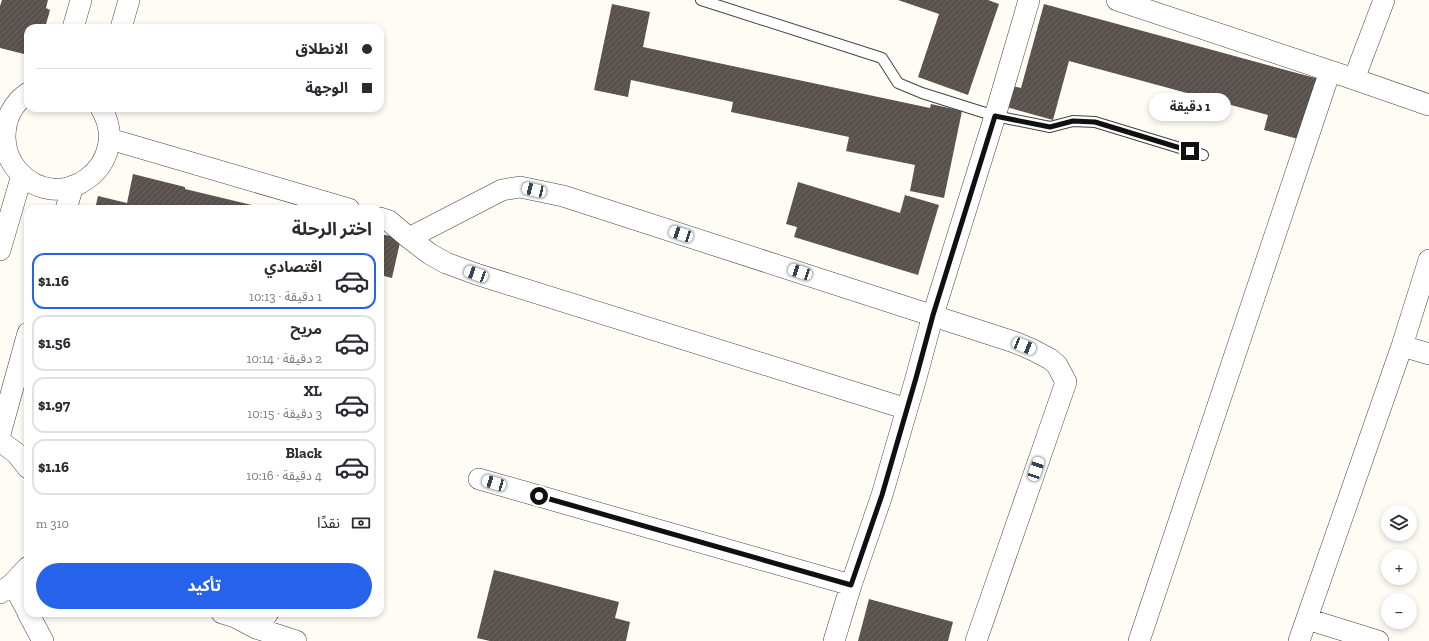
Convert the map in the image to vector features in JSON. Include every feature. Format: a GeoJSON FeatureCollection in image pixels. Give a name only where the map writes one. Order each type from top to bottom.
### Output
{"type":"FeatureCollection","features":[{"type":"Feature","properties":{"kind":"street"},"geometry":{"type":"LineString","coordinates":[[74,24],[81,0]]}},
{"type":"Feature","properties":{"kind":"street"},"geometry":{"type":"LineString","coordinates":[[122,24],[129,0]]}},
{"type":"Feature","properties":{"kind":"street"},"geometry":{"type":"LineString","coordinates":[[834,641],[851,585],[882,495],[933,315],[995,116],[1029,0]]}},
{"type":"Feature","properties":{"kind":"street"},"geometry":{"type":"LineString","coordinates":[[1117,0],[1429,105]]}},
{"type":"Feature","properties":{"kind":"street"},"geometry":{"type":"LineString","coordinates":[[1354,79],[1384,0]]}},
{"type":"Feature","properties":{"kind":"street"},"geometry":{"type":"LineString","coordinates":[[1139,641],[1330,71]]}},
{"type":"Feature","properties":{"kind":"street"},"geometry":{"type":"LineString","coordinates":[[24,96],[18,101],[12,110],[3,129],[8,155],[22,175],[30,181],[46,188],[63,189],[73,186],[83,182],[99,169],[107,153],[110,139],[107,120],[103,112]]}},
{"type":"Feature","properties":{"kind":"street"},"geometry":{"type":"LineString","coordinates":[[110,139],[335,205]]}},
{"type":"Feature","properties":{"kind":"street"},"geometry":{"type":"LineString","coordinates":[[0,250],[22,175]]}},
{"type":"Feature","properties":{"kind":"street"},"geometry":{"type":"LineString","coordinates":[[67,205],[73,186]]}},
{"type":"Feature","properties":{"kind":"street"},"geometry":{"type":"LineString","coordinates":[[409,238],[502,190],[520,187],[563,196],[933,315],[1014,342],[1050,359],[1057,365],[1066,382],[976,641]]}},
{"type":"Feature","properties":{"kind":"street"},"geometry":{"type":"LineString","coordinates":[[384,219],[389,221],[430,254],[446,263],[476,274],[907,409]]}},
{"type":"Feature","properties":{"kind":"street"},"geometry":{"type":"LineString","coordinates":[[1299,641],[1402,346],[1429,260]]}},
{"type":"Feature","properties":{"kind":"street"},"geometry":{"type":"LineString","coordinates":[[1402,346],[1429,354]]}},
{"type":"Feature","properties":{"kind":"street"},"geometry":{"type":"LineString","coordinates":[[0,434],[24,350]]}},
{"type":"Feature","properties":{"kind":"street"},"geometry":{"type":"LineString","coordinates":[[0,441],[16,453],[24,463]]}},
{"type":"Feature","properties":{"kind":"street"},"geometry":{"type":"LineString","coordinates":[[479,479],[851,585]]}},
{"type":"Feature","properties":{"kind":"street"},"geometry":{"type":"LineString","coordinates":[[24,571],[6,588],[24,608]]}},
{"type":"Feature","properties":{"kind":"street"},"geometry":{"type":"LineString","coordinates":[[30,617],[43,641]]}},
{"type":"Feature","properties":{"kind":"street"},"geometry":{"type":"LineString","coordinates":[[235,617],[262,620],[296,641]]}},
{"type":"Feature","properties":{"kind":"street"},"geometry":{"type":"LineString","coordinates":[[1307,619],[1378,641]]}},
{"type":"Feature","properties":{"kind":"lane"},"geometry":{"type":"LineString","coordinates":[[701,0],[882,58],[898,83],[922,93],[995,116],[1050,127],[1073,121],[1095,122],[1203,155]]}},
{"type":"Feature","properties":{"kind":"building"},"geometry":{"type":"Polygon","coordinates":[[[2,0],[48,0],[46,8],[50,10],[46,24],[24,24],[24,54],[0,48],[0,6],[2,0]]]}},
{"type":"Feature","properties":{"kind":"building"},"geometry":{"type":"Polygon","coordinates":[[[898,0],[988,0],[999,4],[968,95],[918,77],[939,14],[898,0]]]}},
{"type":"Feature","properties":{"kind":"building"},"geometry":{"type":"Polygon","coordinates":[[[612,4],[650,12],[643,47],[930,108],[931,104],[962,111],[944,198],[910,191],[915,165],[846,151],[849,137],[731,112],[733,102],[631,80],[628,97],[594,90],[612,4]]]}},
{"type":"Feature","properties":{"kind":"building"},"geometry":{"type":"Polygon","coordinates":[[[1044,4],[1319,79],[1302,140],[1264,130],[1268,115],[1069,61],[1053,120],[1003,106],[1008,85],[1021,88],[1044,4]]]}},
{"type":"Feature","properties":{"kind":"building"},"geometry":{"type":"Polygon","coordinates":[[[133,174],[185,187],[185,189],[252,205],[96,205],[98,196],[127,203],[133,174]]]}},
{"type":"Feature","properties":{"kind":"building"},"geometry":{"type":"Polygon","coordinates":[[[798,182],[900,213],[905,195],[939,205],[918,275],[794,237],[797,227],[786,224],[798,182]]]}},
{"type":"Feature","properties":{"kind":"building"},"geometry":{"type":"Polygon","coordinates":[[[384,235],[401,238],[392,278],[384,276],[384,235]]]}},
{"type":"Feature","properties":{"kind":"building"},"geometry":{"type":"Polygon","coordinates":[[[494,570],[619,602],[615,618],[630,622],[626,641],[490,641],[477,638],[494,570]]]}},
{"type":"Feature","properties":{"kind":"building"},"geometry":{"type":"Polygon","coordinates":[[[869,599],[953,622],[948,641],[858,641],[869,599]]]}},
{"type":"Feature","properties":{"kind":"route"},"geometry":{"type":"LineString","coordinates":[[539,496],[851,585],[882,495],[933,315],[995,116],[1050,127],[1073,121],[1095,122],[1190,151]]}}]}
